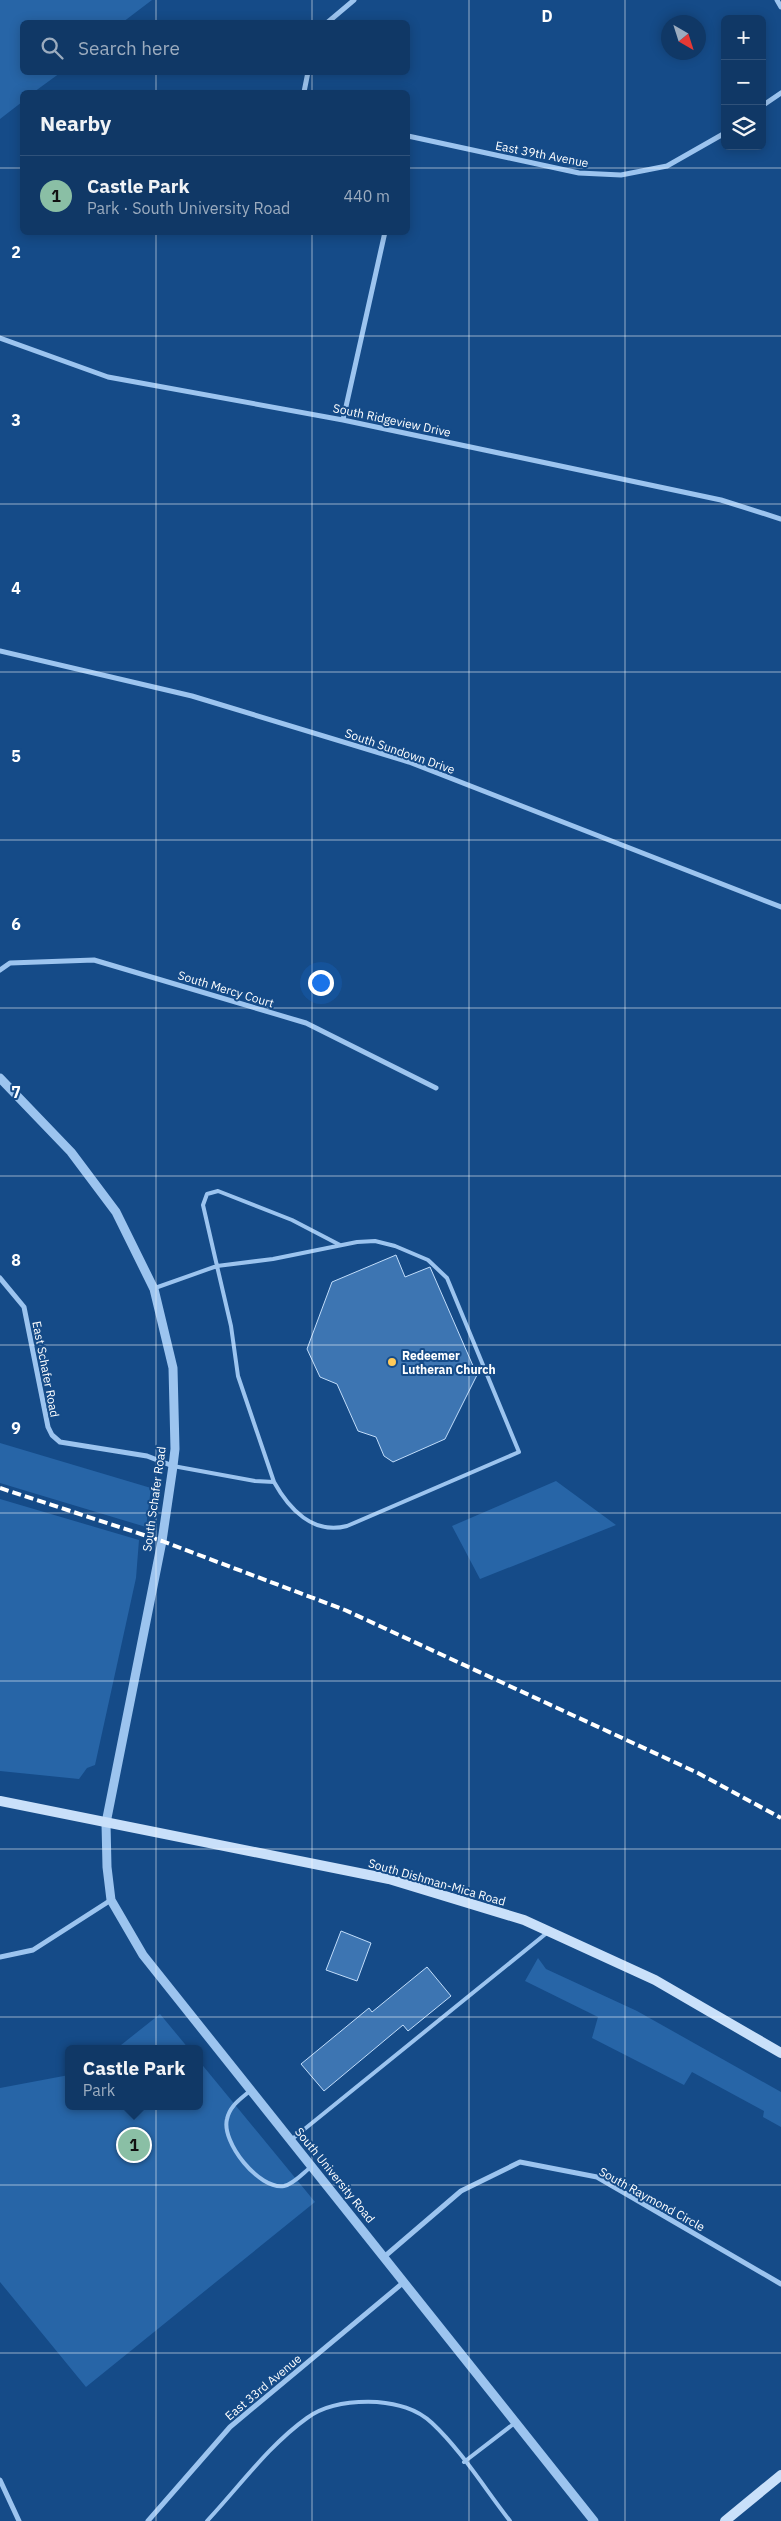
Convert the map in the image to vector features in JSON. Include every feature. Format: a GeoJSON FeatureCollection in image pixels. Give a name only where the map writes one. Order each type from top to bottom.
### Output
{"type":"FeatureCollection","features":[{"type":"Feature","properties":{"kind":"main road","name":"South Dishman-Mica Road"},"geometry":{"type":"LineString","coordinates":[[0,1801],[389,1879],[524,1920],[655,1980],[781,2053]]}},
{"type":"Feature","properties":{"kind":"main road"},"geometry":{"type":"LineString","coordinates":[[725,2521],[781,2475]]}},
{"type":"Feature","properties":{"kind":"street"},"geometry":{"type":"LineString","coordinates":[[330,20],[354,0]]}},
{"type":"Feature","properties":{"kind":"street"},"geometry":{"type":"LineString","coordinates":[[777,0],[781,7]]}},
{"type":"Feature","properties":{"kind":"street"},"geometry":{"type":"LineString","coordinates":[[304,90],[307,75]]}},
{"type":"Feature","properties":{"kind":"street"},"geometry":{"type":"LineString","coordinates":[[763,105],[781,93]]}},
{"type":"Feature","properties":{"kind":"street","name":"East 39th Avenue"},"geometry":{"type":"LineString","coordinates":[[410,136],[579,174],[621,175],[667,166],[721,135]]}},
{"type":"Feature","properties":{"kind":"street"},"geometry":{"type":"LineString","coordinates":[[343,420],[384,235]]}},
{"type":"Feature","properties":{"kind":"street","name":"South Ridgeview Drive"},"geometry":{"type":"LineString","coordinates":[[0,338],[108,377],[343,420],[721,500],[781,519]]}},
{"type":"Feature","properties":{"kind":"street","name":"South Sundown Drive"},"geometry":{"type":"LineString","coordinates":[[0,651],[192,696],[409,762],[781,907]]}},
{"type":"Feature","properties":{"kind":"street","name":"South Mercy Court"},"geometry":{"type":"LineString","coordinates":[[0,970],[10,963],[94,960],[306,1023],[436,1088]]}},
{"type":"Feature","properties":{"kind":"street","name":"South Schafer Road"},"geometry":{"type":"LineString","coordinates":[[0,1078],[71,1152],[116,1212],[154,1289],[172,1368],[175,1449],[173,1466],[162,1541],[106,1823]]}},
{"type":"Feature","properties":{"kind":"street","name":"East Schafer Road"},"geometry":{"type":"LineString","coordinates":[[0,1278],[24,1307],[48,1427],[52,1435],[60,1442],[147,1456],[173,1466]]}},
{"type":"Feature","properties":{"kind":"street","name":"South University Road"},"geometry":{"type":"LineString","coordinates":[[106,1823],[107,1867],[111,1900],[143,1955],[594,2521]]}},
{"type":"Feature","properties":{"kind":"street"},"geometry":{"type":"LineString","coordinates":[[0,1957],[33,1950],[111,1900]]}},
{"type":"Feature","properties":{"kind":"street","name":"South Raymond Circle"},"geometry":{"type":"LineString","coordinates":[[384,2257],[461,2191],[520,2162],[597,2177],[781,2284]]}},
{"type":"Feature","properties":{"kind":"street","name":"East 33rd Avenue"},"geometry":{"type":"LineString","coordinates":[[148,2521],[230,2427],[404,2282]]}},
{"type":"Feature","properties":{"kind":"street"},"geometry":{"type":"LineString","coordinates":[[0,2480],[19,2521]]}},
{"type":"Feature","properties":{"kind":"lane"},"geometry":{"type":"LineString","coordinates":[[154,1289],[217,1266],[273,1259],[340,1245],[375,1241],[395,1246],[428,1260],[447,1278],[519,1452],[336,1529],[300,1517],[290,1507],[274,1482],[238,1376],[231,1326],[217,1266],[203,1205],[207,1194],[218,1192],[292,1220],[340,1245]]}},
{"type":"Feature","properties":{"kind":"lane"},"geometry":{"type":"LineString","coordinates":[[173,1466],[255,1481],[274,1482]]}},
{"type":"Feature","properties":{"kind":"lane"},"geometry":{"type":"LineString","coordinates":[[291,2140],[548,1931]]}},
{"type":"Feature","properties":{"kind":"lane"},"geometry":{"type":"LineString","coordinates":[[251,2090],[231,2107],[226,2120],[228,2135],[235,2150],[247,2166],[263,2181],[275,2186],[285,2186],[312,2166]]}},
{"type":"Feature","properties":{"kind":"lane"},"geometry":{"type":"LineString","coordinates":[[207,2521],[282,2441],[308,2417],[332,2406],[366,2402],[394,2403],[414,2410],[432,2423],[510,2521]]}},
{"type":"Feature","properties":{"kind":"lane"},"geometry":{"type":"LineString","coordinates":[[464,2462],[516,2422]]}},
{"type":"Feature","properties":{"kind":"shaded area"},"geometry":{"type":"Polygon","coordinates":[[[0,0],[152,0],[126,20],[20,20],[20,75],[57,75],[37,90],[20,90],[20,104],[0,119],[0,0]]]}},
{"type":"Feature","properties":{"kind":"shaded area"},"geometry":{"type":"Polygon","coordinates":[[[0,1443],[151,1488],[146,1527],[0,1483],[0,1443]]]}},
{"type":"Feature","properties":{"kind":"shaded area"},"geometry":{"type":"Polygon","coordinates":[[[556,1481],[616,1525],[480,1579],[452,1526],[556,1481]]]}},
{"type":"Feature","properties":{"kind":"shaded area"},"geometry":{"type":"Polygon","coordinates":[[[0,1499],[139,1540],[136,1578],[95,1765],[87,1768],[79,1779],[0,1771],[0,1499]]]}},
{"type":"Feature","properties":{"kind":"shaded area"},"geometry":{"type":"Polygon","coordinates":[[[538,1958],[546,1969],[637,2011],[781,2092],[781,2127],[763,2117],[764,2111],[692,2072],[684,2085],[592,2038],[598,2017],[525,1981],[538,1958]]]}},
{"type":"Feature","properties":{"kind":"shaded area"},"geometry":{"type":"Polygon","coordinates":[[[160,2014],[186,2045],[121,2045],[160,2014]]]}},
{"type":"Feature","properties":{"kind":"shaded area"},"geometry":{"type":"Polygon","coordinates":[[[203,2066],[315,2202],[86,2387],[0,2282],[0,2088],[65,2076],[65,2110],[203,2110],[203,2066]]]}},
{"type":"Feature","properties":{"kind":"building","name":"Redeemer Lutheran Church"},"geometry":{"type":"Polygon","coordinates":[[[396,1255],[405,1277],[430,1267],[477,1375],[445,1439],[393,1462],[384,1456],[376,1437],[358,1431],[337,1384],[320,1377],[307,1349],[332,1282],[396,1255]]]}},
{"type":"Feature","properties":{"kind":"building"},"geometry":{"type":"Polygon","coordinates":[[[341,1931],[371,1943],[357,1981],[326,1970],[341,1931]]]}},
{"type":"Feature","properties":{"kind":"building"},"geometry":{"type":"Polygon","coordinates":[[[427,1967],[451,1996],[408,2031],[403,2025],[324,2091],[301,2064],[369,2008],[372,2012],[427,1967]]]}},
{"type":"Feature","properties":{"kind":"railway"},"geometry":{"type":"LineString","coordinates":[[0,1488],[162,1541],[345,1610],[698,1773],[781,1818]]}},
{"type":"Feature","properties":{"kind":"place","name":"Redeemer Lutheran Church"},"geometry":{"type":"Point","coordinates":[392,1362]}},
{"type":"Feature","properties":{"kind":"place","name":"Castle Park"},"geometry":{"type":"Point","coordinates":[134,2145]}}]}
